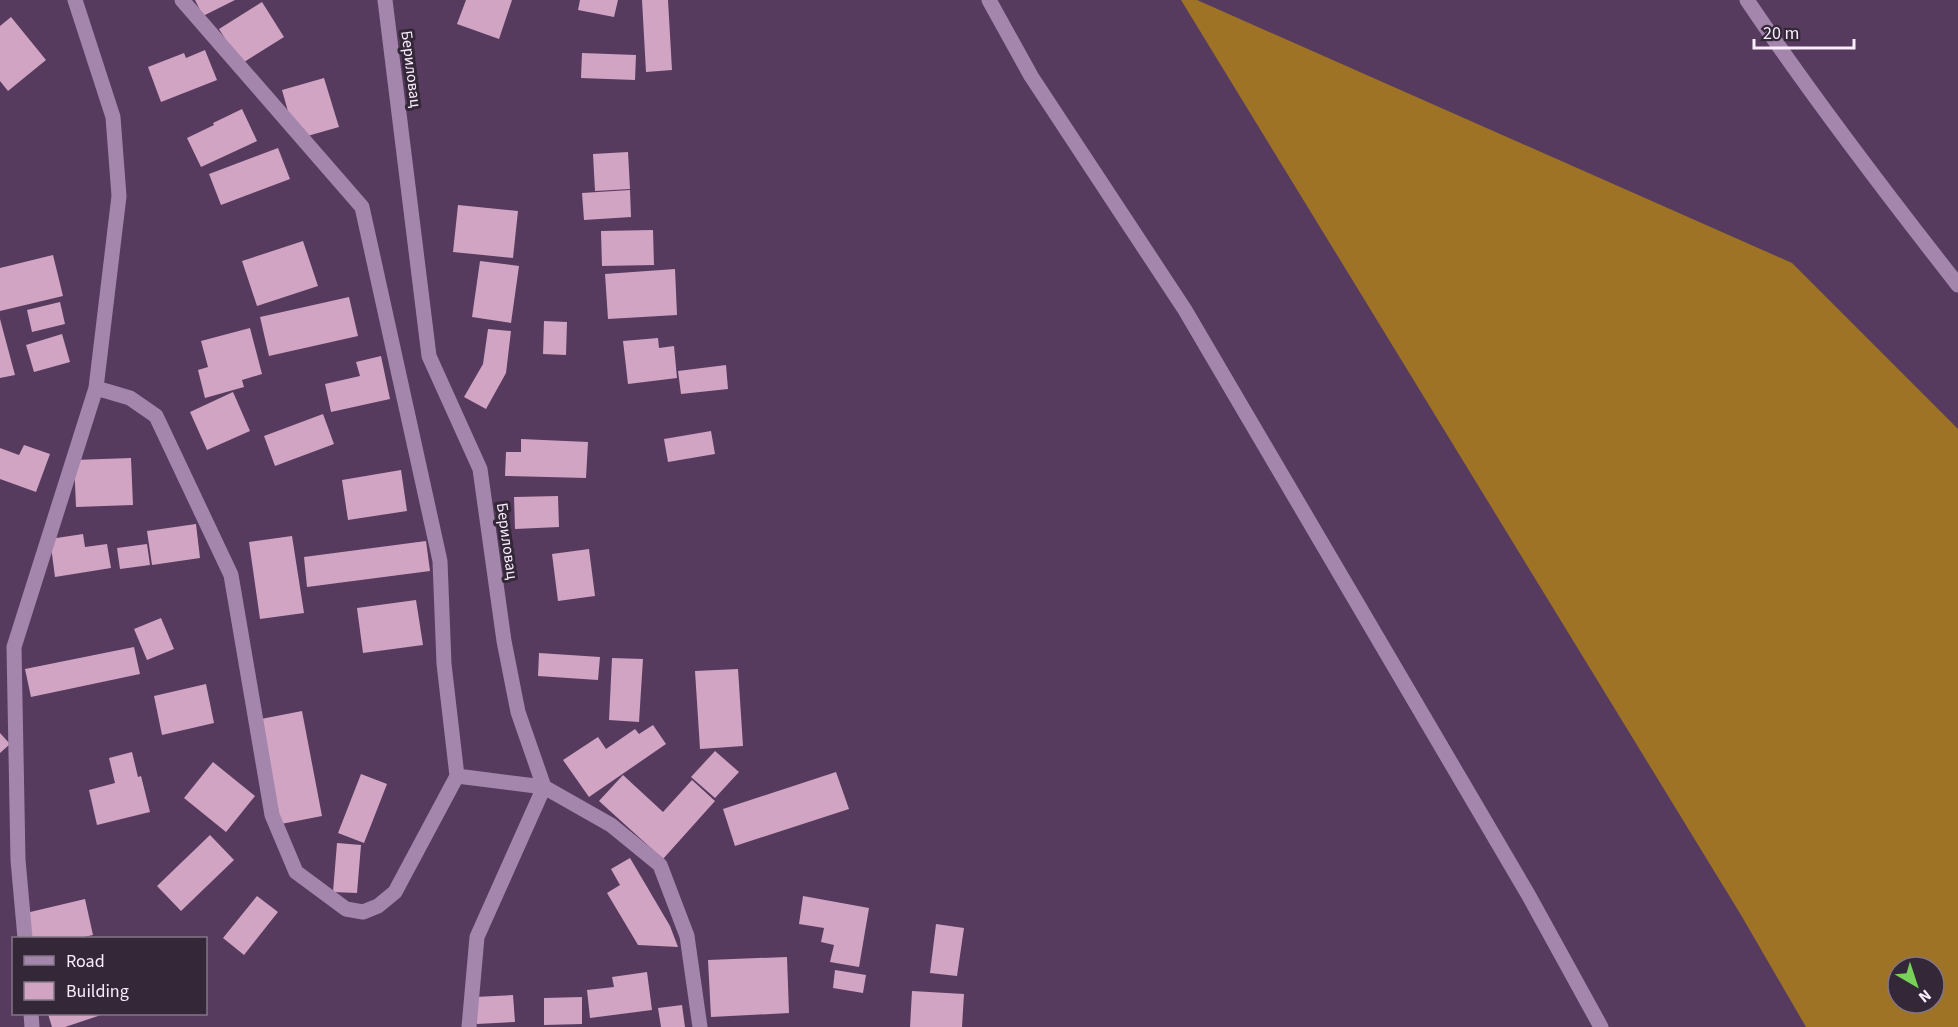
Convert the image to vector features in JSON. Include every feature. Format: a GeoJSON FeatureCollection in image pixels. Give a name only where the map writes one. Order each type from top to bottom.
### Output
{"type":"FeatureCollection","features":[{"type":"Feature","properties":{"kind":"street"},"geometry":{"type":"LineString","coordinates":[[25,937],[18,860],[7,646],[96,388],[119,196],[113,117],[75,0]]}},
{"type":"Feature","properties":{"kind":"street"},"geometry":{"type":"LineString","coordinates":[[96,388],[130,398],[156,416],[231,575],[272,815],[296,872],[346,909],[363,912],[378,906],[395,892],[457,776],[444,664],[440,561],[362,207],[182,0]]}},
{"type":"Feature","properties":{"kind":"street","name":"Бериловац"},"geometry":{"type":"LineString","coordinates":[[385,0],[429,356],[480,469],[504,640],[518,712],[544,787]]}},
{"type":"Feature","properties":{"kind":"street"},"geometry":{"type":"LineString","coordinates":[[988,0],[1031,76],[1185,310],[1529,896],[1601,1027]]}},
{"type":"Feature","properties":{"kind":"street"},"geometry":{"type":"LineString","coordinates":[[1747,0],[1799,77],[1958,285]]}},
{"type":"Feature","properties":{"kind":"street"},"geometry":{"type":"LineString","coordinates":[[457,776],[544,787],[611,825],[660,865],[687,936],[700,1027]]}},
{"type":"Feature","properties":{"kind":"street"},"geometry":{"type":"LineString","coordinates":[[470,1027],[477,937],[544,787]]}},
{"type":"Feature","properties":{"kind":"shaded area"},"geometry":{"type":"Polygon","coordinates":[[[1181,0],[1197,0],[1792,263],[1958,429],[1958,1027],[1806,1027],[1741,915],[1181,0]]]}},
{"type":"Feature","properties":{"kind":"building"},"geometry":{"type":"Polygon","coordinates":[[[195,0],[235,0],[203,16],[195,0]]]}},
{"type":"Feature","properties":{"kind":"building"},"geometry":{"type":"Polygon","coordinates":[[[466,0],[512,0],[499,39],[457,24],[466,0]]]}},
{"type":"Feature","properties":{"kind":"building"},"geometry":{"type":"Polygon","coordinates":[[[580,0],[618,0],[614,17],[578,10],[580,0]]]}},
{"type":"Feature","properties":{"kind":"building"},"geometry":{"type":"Polygon","coordinates":[[[642,0],[668,0],[672,70],[646,72],[642,0]]]}},
{"type":"Feature","properties":{"kind":"building"},"geometry":{"type":"Polygon","coordinates":[[[262,2],[284,37],[241,64],[219,29],[262,2]]]}},
{"type":"Feature","properties":{"kind":"building"},"geometry":{"type":"Polygon","coordinates":[[[11,17],[46,60],[8,91],[0,81],[0,26],[11,17]]]}},
{"type":"Feature","properties":{"kind":"building"},"geometry":{"type":"Polygon","coordinates":[[[205,50],[217,80],[161,102],[148,67],[184,53],[186,58],[205,50]]]}},
{"type":"Feature","properties":{"kind":"building"},"geometry":{"type":"Polygon","coordinates":[[[582,53],[636,55],[635,80],[581,78],[582,53]]]}},
{"type":"Feature","properties":{"kind":"building"},"geometry":{"type":"Polygon","coordinates":[[[324,78],[339,127],[304,137],[289,115],[282,90],[324,78]]]}},
{"type":"Feature","properties":{"kind":"building"},"geometry":{"type":"Polygon","coordinates":[[[242,109],[257,141],[201,167],[187,138],[242,109]]]}},
{"type":"Feature","properties":{"kind":"building"},"geometry":{"type":"Polygon","coordinates":[[[278,148],[290,179],[221,205],[209,174],[278,148]]]}},
{"type":"Feature","properties":{"kind":"building"},"geometry":{"type":"Polygon","coordinates":[[[628,152],[630,189],[595,191],[593,154],[628,152]]]}},
{"type":"Feature","properties":{"kind":"building"},"geometry":{"type":"Polygon","coordinates":[[[630,190],[631,217],[584,220],[582,193],[630,190]]]}},
{"type":"Feature","properties":{"kind":"building"},"geometry":{"type":"Polygon","coordinates":[[[458,205],[518,211],[513,258],[453,252],[458,205]]]}},
{"type":"Feature","properties":{"kind":"building"},"geometry":{"type":"Polygon","coordinates":[[[653,230],[654,265],[602,266],[601,231],[653,230]]]}},
{"type":"Feature","properties":{"kind":"building"},"geometry":{"type":"Polygon","coordinates":[[[303,241],[318,286],[257,306],[242,261],[303,241]]]}},
{"type":"Feature","properties":{"kind":"building"},"geometry":{"type":"Polygon","coordinates":[[[53,255],[63,296],[0,311],[0,268],[53,255]]]}},
{"type":"Feature","properties":{"kind":"building"},"geometry":{"type":"Polygon","coordinates":[[[480,261],[519,266],[511,323],[472,317],[480,261]]]}},
{"type":"Feature","properties":{"kind":"building"},"geometry":{"type":"Polygon","coordinates":[[[675,269],[677,315],[608,319],[605,274],[675,269]]]}},
{"type":"Feature","properties":{"kind":"building"},"geometry":{"type":"Polygon","coordinates":[[[349,297],[358,336],[269,356],[260,317],[349,297]]]}},
{"type":"Feature","properties":{"kind":"building"},"geometry":{"type":"Polygon","coordinates":[[[60,302],[65,324],[32,332],[27,310],[60,302]]]}},
{"type":"Feature","properties":{"kind":"building"},"geometry":{"type":"Polygon","coordinates":[[[0,319],[15,375],[0,378],[0,319]]]}},
{"type":"Feature","properties":{"kind":"building"},"geometry":{"type":"Polygon","coordinates":[[[544,321],[567,322],[566,355],[543,354],[544,321]]]}},
{"type":"Feature","properties":{"kind":"building"},"geometry":{"type":"Polygon","coordinates":[[[250,328],[262,374],[242,380],[244,387],[205,398],[198,370],[208,367],[201,341],[250,328]]]}},
{"type":"Feature","properties":{"kind":"building"},"geometry":{"type":"Polygon","coordinates":[[[488,329],[511,331],[506,373],[486,409],[464,397],[483,364],[488,329]]]}},
{"type":"Feature","properties":{"kind":"building"},"geometry":{"type":"Polygon","coordinates":[[[62,334],[70,362],[34,372],[26,345],[62,334]]]}},
{"type":"Feature","properties":{"kind":"building"},"geometry":{"type":"Polygon","coordinates":[[[658,338],[659,348],[674,346],[677,378],[628,384],[623,341],[658,338]]]}},
{"type":"Feature","properties":{"kind":"building"},"geometry":{"type":"Polygon","coordinates":[[[381,356],[390,399],[331,412],[325,384],[360,376],[356,362],[381,356]]]}},
{"type":"Feature","properties":{"kind":"building"},"geometry":{"type":"Polygon","coordinates":[[[726,365],[728,389],[681,394],[678,371],[726,365]]]}},
{"type":"Feature","properties":{"kind":"building"},"geometry":{"type":"Polygon","coordinates":[[[233,392],[250,431],[207,450],[190,412],[233,392]]]}},
{"type":"Feature","properties":{"kind":"building"},"geometry":{"type":"Polygon","coordinates":[[[323,414],[334,444],[275,466],[264,436],[323,414]]]}},
{"type":"Feature","properties":{"kind":"building"},"geometry":{"type":"Polygon","coordinates":[[[711,431],[715,454],[668,462],[664,439],[711,431]]]}},
{"type":"Feature","properties":{"kind":"building"},"geometry":{"type":"Polygon","coordinates":[[[521,439],[588,442],[586,478],[505,476],[506,452],[521,452],[521,439]]]}},
{"type":"Feature","properties":{"kind":"building"},"geometry":{"type":"Polygon","coordinates":[[[24,445],[50,454],[36,492],[0,479],[0,448],[19,455],[24,445]]]}},
{"type":"Feature","properties":{"kind":"building"},"geometry":{"type":"Polygon","coordinates":[[[131,458],[133,505],[76,507],[74,460],[131,458]]]}},
{"type":"Feature","properties":{"kind":"building"},"geometry":{"type":"Polygon","coordinates":[[[401,470],[407,511],[348,520],[342,480],[401,470]]]}},
{"type":"Feature","properties":{"kind":"building"},"geometry":{"type":"Polygon","coordinates":[[[558,496],[559,527],[515,529],[514,497],[558,496]]]}},
{"type":"Feature","properties":{"kind":"building"},"geometry":{"type":"Polygon","coordinates":[[[196,524],[200,558],[152,565],[147,531],[196,524]]]}},
{"type":"Feature","properties":{"kind":"building"},"geometry":{"type":"Polygon","coordinates":[[[83,534],[85,547],[107,544],[111,568],[55,577],[50,539],[83,534]]]}},
{"type":"Feature","properties":{"kind":"building"},"geometry":{"type":"Polygon","coordinates":[[[292,536],[304,613],[260,619],[249,542],[292,536]]]}},
{"type":"Feature","properties":{"kind":"building"},"geometry":{"type":"Polygon","coordinates":[[[426,541],[430,571],[307,587],[304,557],[426,541]]]}},
{"type":"Feature","properties":{"kind":"building"},"geometry":{"type":"Polygon","coordinates":[[[147,544],[150,565],[120,569],[117,548],[147,544]]]}},
{"type":"Feature","properties":{"kind":"building"},"geometry":{"type":"Polygon","coordinates":[[[589,549],[595,596],[558,601],[552,554],[589,549]]]}},
{"type":"Feature","properties":{"kind":"building"},"geometry":{"type":"Polygon","coordinates":[[[416,600],[423,645],[363,653],[357,608],[416,600]]]}},
{"type":"Feature","properties":{"kind":"building"},"geometry":{"type":"Polygon","coordinates":[[[161,618],[174,649],[147,660],[134,629],[161,618]]]}},
{"type":"Feature","properties":{"kind":"building"},"geometry":{"type":"Polygon","coordinates":[[[134,647],[140,674],[31,697],[25,669],[134,647]]]}},
{"type":"Feature","properties":{"kind":"building"},"geometry":{"type":"Polygon","coordinates":[[[539,653],[600,657],[598,680],[538,676],[539,653]]]}},
{"type":"Feature","properties":{"kind":"building"},"geometry":{"type":"Polygon","coordinates":[[[612,658],[643,659],[639,722],[609,720],[612,658]]]}},
{"type":"Feature","properties":{"kind":"building"},"geometry":{"type":"Polygon","coordinates":[[[738,669],[743,746],[700,749],[695,671],[738,669]]]}},
{"type":"Feature","properties":{"kind":"building"},"geometry":{"type":"Polygon","coordinates":[[[206,684],[214,723],[162,735],[154,696],[206,684]]]}},
{"type":"Feature","properties":{"kind":"building"},"geometry":{"type":"Polygon","coordinates":[[[302,711],[322,816],[281,824],[261,719],[302,711]]]}},
{"type":"Feature","properties":{"kind":"building"},"geometry":{"type":"Polygon","coordinates":[[[653,725],[666,744],[589,797],[563,760],[598,737],[606,749],[635,729],[639,734],[653,725]]]}},
{"type":"Feature","properties":{"kind":"building"},"geometry":{"type":"Polygon","coordinates":[[[0,733],[10,744],[0,753],[0,733]]]}},
{"type":"Feature","properties":{"kind":"building"},"geometry":{"type":"Polygon","coordinates":[[[715,751],[739,772],[715,798],[691,777],[715,751]]]}},
{"type":"Feature","properties":{"kind":"building"},"geometry":{"type":"Polygon","coordinates":[[[132,752],[150,812],[97,825],[89,790],[115,783],[109,758],[132,752]]]}},
{"type":"Feature","properties":{"kind":"building"},"geometry":{"type":"Polygon","coordinates":[[[213,762],[255,796],[226,832],[184,798],[213,762]]]}},
{"type":"Feature","properties":{"kind":"building"},"geometry":{"type":"Polygon","coordinates":[[[836,772],[849,809],[735,846],[723,809],[836,772]]]}},
{"type":"Feature","properties":{"kind":"building"},"geometry":{"type":"Polygon","coordinates":[[[361,774],[387,784],[364,843],[338,833],[361,774]]]}},
{"type":"Feature","properties":{"kind":"building"},"geometry":{"type":"Polygon","coordinates":[[[623,775],[663,812],[692,780],[715,801],[663,859],[599,801],[623,775]]]}},
{"type":"Feature","properties":{"kind":"building"},"geometry":{"type":"Polygon","coordinates":[[[210,835],[234,860],[181,911],[157,886],[210,835]]]}},
{"type":"Feature","properties":{"kind":"building"},"geometry":{"type":"Polygon","coordinates":[[[337,843],[361,845],[357,893],[333,892],[337,843]]]}},
{"type":"Feature","properties":{"kind":"building"},"geometry":{"type":"Polygon","coordinates":[[[630,858],[670,926],[678,947],[638,945],[607,893],[620,885],[611,869],[630,858]]]}},
{"type":"Feature","properties":{"kind":"building"},"geometry":{"type":"Polygon","coordinates":[[[257,896],[278,912],[244,955],[223,938],[257,896]]]}},
{"type":"Feature","properties":{"kind":"building"},"geometry":{"type":"Polygon","coordinates":[[[803,896],[869,908],[859,967],[830,962],[834,945],[821,942],[824,928],[799,924],[803,896]]]}},
{"type":"Feature","properties":{"kind":"building"},"geometry":{"type":"Polygon","coordinates":[[[85,899],[93,935],[32,937],[26,913],[85,899]]]}},
{"type":"Feature","properties":{"kind":"building"},"geometry":{"type":"Polygon","coordinates":[[[936,924],[964,928],[957,976],[930,973],[936,924]]]}},
{"type":"Feature","properties":{"kind":"building"},"geometry":{"type":"Polygon","coordinates":[[[787,957],[789,1013],[711,1017],[708,960],[787,957]]]}},
{"type":"Feature","properties":{"kind":"building"},"geometry":{"type":"Polygon","coordinates":[[[835,970],[866,975],[863,993],[833,988],[835,970]]]}},
{"type":"Feature","properties":{"kind":"building"},"geometry":{"type":"Polygon","coordinates":[[[647,972],[652,1010],[590,1018],[587,990],[614,987],[612,977],[647,972]]]}},
{"type":"Feature","properties":{"kind":"building"},"geometry":{"type":"Polygon","coordinates":[[[912,991],[964,994],[962,1027],[910,1027],[912,991]]]}},
{"type":"Feature","properties":{"kind":"building"},"geometry":{"type":"Polygon","coordinates":[[[513,995],[515,1022],[477,1024],[475,997],[513,995]]]}},
{"type":"Feature","properties":{"kind":"building"},"geometry":{"type":"Polygon","coordinates":[[[582,997],[582,1024],[544,1025],[544,998],[582,997]]]}},
{"type":"Feature","properties":{"kind":"building"},"geometry":{"type":"Polygon","coordinates":[[[682,1005],[685,1027],[661,1027],[658,1008],[682,1005]]]}},
{"type":"Feature","properties":{"kind":"building"},"geometry":{"type":"Polygon","coordinates":[[[48,1015],[101,1015],[65,1027],[52,1027],[48,1015]]]}}]}
